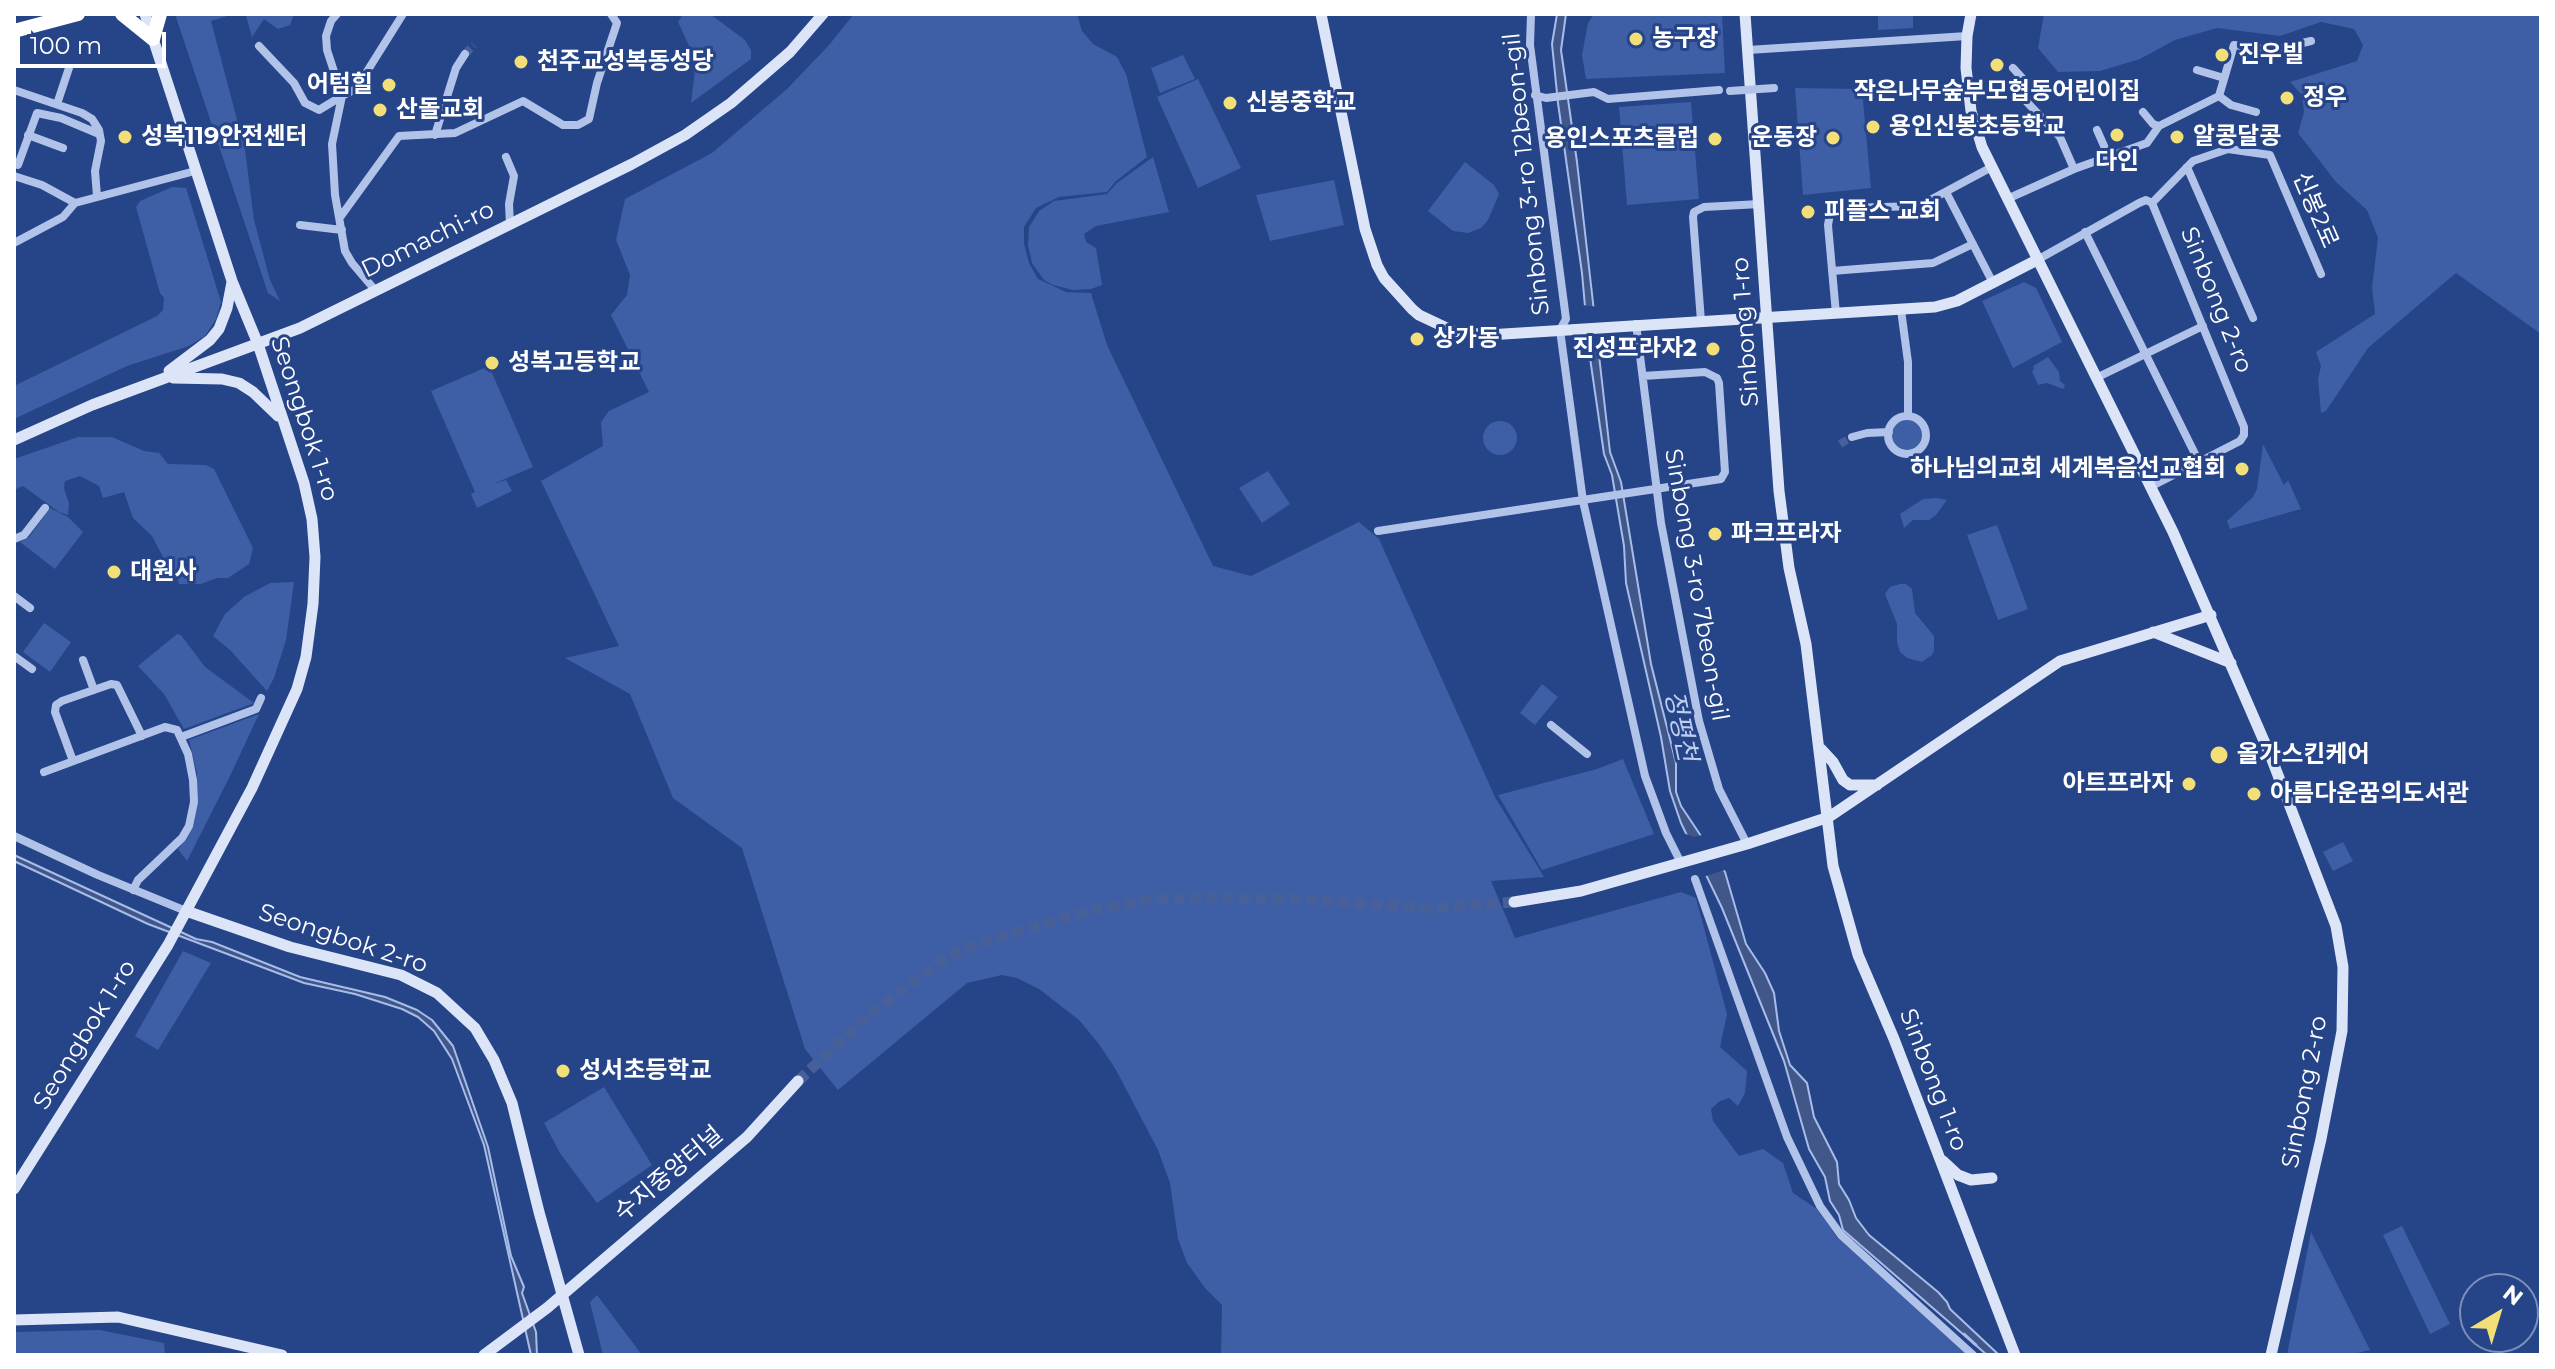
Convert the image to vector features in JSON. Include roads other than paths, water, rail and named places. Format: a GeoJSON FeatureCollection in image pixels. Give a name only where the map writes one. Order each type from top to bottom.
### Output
{"type":"FeatureCollection","features":[{"type":"Feature","properties":{"kind":"highway"},"geometry":{"type":"LineString","coordinates":[[14,31],[78,14]]}},
{"type":"Feature","properties":{"kind":"highway"},"geometry":{"type":"LineString","coordinates":[[122,14],[153,39],[160,14]]}},
{"type":"Feature","properties":{"kind":"street","name":"Seongbok 1-ro"},"geometry":{"type":"LineString","coordinates":[[14,1189],[168,945],[252,788],[297,689],[306,657],[314,596],[312,519],[304,483],[258,344],[232,281],[145,14]]}},
{"type":"Feature","properties":{"kind":"street"},"geometry":{"type":"LineString","coordinates":[[337,14],[326,36],[327,50],[342,96],[332,144],[335,195],[345,251],[375,290]]}},
{"type":"Feature","properties":{"kind":"street"},"geometry":{"type":"LineString","coordinates":[[259,46],[294,83],[305,103],[319,110],[356,89],[403,14]]}},
{"type":"Feature","properties":{"kind":"street"},"geometry":{"type":"LineString","coordinates":[[341,216],[394,139],[404,135],[455,133],[523,101],[563,125],[578,125],[589,119],[617,23],[611,14]]}},
{"type":"Feature","properties":{"kind":"street","name":"Domachi-ro"},"geometry":{"type":"LineString","coordinates":[[14,440],[160,378],[329,315],[632,164],[699,126],[731,103],[790,52],[823,14]]}},
{"type":"Feature","properties":{"kind":"street"},"geometry":{"type":"LineString","coordinates":[[1321,14],[1365,229],[1384,278],[1419,315],[1453,331],[1488,335],[1935,307],[1957,301],[1993,283],[2146,200],[2152,203]]}},
{"type":"Feature","properties":{"kind":"street","name":"Sinbong 3-ro 12beon-gil"},"geometry":{"type":"LineString","coordinates":[[1531,14],[1530,45],[1535,95],[1566,319],[1583,501],[1648,785],[1666,833],[1683,860]]}},
{"type":"Feature","properties":{"kind":"street","name":"Sinbong 1-ro"},"geometry":{"type":"LineString","coordinates":[[1745,14],[1779,491],[1789,568],[1806,644],[1833,866],[1858,955],[2015,1355]]}},
{"type":"Feature","properties":{"kind":"street","name":"Sinbong 2-ro"},"geometry":{"type":"LineString","coordinates":[[1971,14],[1966,68],[1971,111],[1990,168],[2211,615],[2271,757],[2336,926],[2343,967],[2342,1031],[2321,1139],[2271,1355]]}},
{"type":"Feature","properties":{"kind":"street"},"geometry":{"type":"LineString","coordinates":[[1748,50],[1967,36]]}},
{"type":"Feature","properties":{"kind":"street"},"geometry":{"type":"LineString","coordinates":[[2007,199],[2108,155],[2147,143],[2159,126],[2219,96],[2234,45],[2273,50],[2311,41]]}},
{"type":"Feature","properties":{"kind":"street"},"geometry":{"type":"LineString","coordinates":[[435,135],[456,68],[465,54]]}},
{"type":"Feature","properties":{"kind":"street"},"geometry":{"type":"LineString","coordinates":[[57,104],[69,68]]}},
{"type":"Feature","properties":{"kind":"street"},"geometry":{"type":"LineString","coordinates":[[2013,68],[2024,80],[2023,98],[2060,137],[2074,169]]}},
{"type":"Feature","properties":{"kind":"street"},"geometry":{"type":"LineString","coordinates":[[2197,70],[2224,78]]}},
{"type":"Feature","properties":{"kind":"street"},"geometry":{"type":"LineString","coordinates":[[1730,91],[1774,88]]}},
{"type":"Feature","properties":{"kind":"street"},"geometry":{"type":"LineString","coordinates":[[14,90],[92,119],[101,141],[95,171],[97,196]]}},
{"type":"Feature","properties":{"kind":"street"},"geometry":{"type":"LineString","coordinates":[[1535,95],[1546,98],[1594,92],[1608,99],[1719,90]]}},
{"type":"Feature","properties":{"kind":"street"},"geometry":{"type":"LineString","coordinates":[[2219,96],[2231,105],[2256,112]]}},
{"type":"Feature","properties":{"kind":"street"},"geometry":{"type":"LineString","coordinates":[[2143,112],[2153,124],[2159,126]]}},
{"type":"Feature","properties":{"kind":"street"},"geometry":{"type":"LineString","coordinates":[[18,165],[35,117],[41,113],[99,134]]}},
{"type":"Feature","properties":{"kind":"street"},"geometry":{"type":"LineString","coordinates":[[2097,130],[2108,155]]}},
{"type":"Feature","properties":{"kind":"street"},"geometry":{"type":"LineString","coordinates":[[28,135],[63,148]]}},
{"type":"Feature","properties":{"kind":"street","name":"신봉2로"},"geometry":{"type":"LineString","coordinates":[[2152,203],[2193,161],[2228,149],[2270,155],[2321,274]]}},
{"type":"Feature","properties":{"kind":"street"},"geometry":{"type":"LineString","coordinates":[[506,157],[514,176],[509,204],[510,225]]}},
{"type":"Feature","properties":{"kind":"street"},"geometry":{"type":"LineString","coordinates":[[2187,167],[2253,318]]}},
{"type":"Feature","properties":{"kind":"street"},"geometry":{"type":"LineString","coordinates":[[1836,314],[1828,225],[1830,214],[1836,209],[1919,206],[1990,168]]}},
{"type":"Feature","properties":{"kind":"street"},"geometry":{"type":"LineString","coordinates":[[14,243],[63,217],[75,203],[195,171]]}},
{"type":"Feature","properties":{"kind":"street"},"geometry":{"type":"LineString","coordinates":[[14,176],[42,185],[75,203]]}},
{"type":"Feature","properties":{"kind":"street"},"geometry":{"type":"LineString","coordinates":[[1946,192],[1993,283]]}},
{"type":"Feature","properties":{"kind":"street","name":"Sinbong 2-ro"},"geometry":{"type":"LineString","coordinates":[[2150,487],[2240,441],[2244,435],[2244,427],[2152,203]]}},
{"type":"Feature","properties":{"kind":"street"},"geometry":{"type":"LineString","coordinates":[[1701,321],[1694,212],[1705,207],[1760,204]]}},
{"type":"Feature","properties":{"kind":"street"},"geometry":{"type":"LineString","coordinates":[[300,225],[342,230]]}},
{"type":"Feature","properties":{"kind":"street"},"geometry":{"type":"LineString","coordinates":[[2085,232],[2199,462]]}},
{"type":"Feature","properties":{"kind":"street"},"geometry":{"type":"LineString","coordinates":[[1832,271],[1933,263],[1973,244]]}},
{"type":"Feature","properties":{"kind":"street"},"geometry":{"type":"LineString","coordinates":[[160,378],[210,340],[219,329],[232,281]]}},
{"type":"Feature","properties":{"kind":"street"},"geometry":{"type":"LineString","coordinates":[[1901,310],[1908,362],[1908,416]]}},
{"type":"Feature","properties":{"kind":"street","name":"Sinbong 3-ro 7beon-gil"},"geometry":{"type":"LineString","coordinates":[[1636,324],[1656,488],[1691,685],[1719,789],[1747,844]]}},
{"type":"Feature","properties":{"kind":"street"},"geometry":{"type":"LineString","coordinates":[[2096,378],[2203,326]]}},
{"type":"Feature","properties":{"kind":"street"},"geometry":{"type":"LineString","coordinates":[[1378,531],[1709,482],[1723,477],[1719,383],[1713,374],[1643,376]]}},
{"type":"Feature","properties":{"kind":"street"},"geometry":{"type":"LineString","coordinates":[[160,378],[198,377],[239,383],[282,420]]}},
{"type":"Feature","properties":{"kind":"street"},"geometry":{"type":"LineString","coordinates":[[1908,416],[1924,426],[1926,439],[1919,450],[1901,453],[1892,445],[1889,432],[1897,419],[1908,416]]}},
{"type":"Feature","properties":{"kind":"street"},"geometry":{"type":"LineString","coordinates":[[1852,437],[1889,432]]}},
{"type":"Feature","properties":{"kind":"street"},"geometry":{"type":"LineString","coordinates":[[14,539],[24,535],[45,508]]}},
{"type":"Feature","properties":{"kind":"street"},"geometry":{"type":"LineString","coordinates":[[14,596],[30,608]]}},
{"type":"Feature","properties":{"kind":"street"},"geometry":{"type":"LineString","coordinates":[[1514,902],[1581,891],[1747,844],[1829,817],[2060,661],[2211,615]]}},
{"type":"Feature","properties":{"kind":"street"},"geometry":{"type":"LineString","coordinates":[[2153,632],[2231,663]]}},
{"type":"Feature","properties":{"kind":"street"},"geometry":{"type":"LineString","coordinates":[[14,656],[32,669]]}},
{"type":"Feature","properties":{"kind":"street"},"geometry":{"type":"LineString","coordinates":[[83,660],[94,690]]}},
{"type":"Feature","properties":{"kind":"street"},"geometry":{"type":"LineString","coordinates":[[73,761],[55,712],[56,705],[62,701],[117,685],[142,736]]}},
{"type":"Feature","properties":{"kind":"street"},"geometry":{"type":"LineString","coordinates":[[181,737],[256,709],[261,698]]}},
{"type":"Feature","properties":{"kind":"street"},"geometry":{"type":"LineString","coordinates":[[1551,725],[1587,754]]}},
{"type":"Feature","properties":{"kind":"street"},"geometry":{"type":"LineString","coordinates":[[44,772],[165,727],[177,730],[188,754],[193,780],[194,802],[189,826],[173,847],[138,880],[133,890]]}},
{"type":"Feature","properties":{"kind":"street"},"geometry":{"type":"LineString","coordinates":[[1819,747],[1850,785],[1878,785]]}},
{"type":"Feature","properties":{"kind":"street","name":"Seongbok 2-ro"},"geometry":{"type":"LineString","coordinates":[[14,836],[133,890],[183,917],[401,975],[437,993],[465,1018],[486,1045],[512,1103],[579,1355]]}},
{"type":"Feature","properties":{"kind":"street"},"geometry":{"type":"LineString","coordinates":[[1695,879],[1787,1137],[1820,1206],[1841,1235],[1973,1355]]}},
{"type":"Feature","properties":{"kind":"street","name":"수지중앙터널"},"geometry":{"type":"LineString","coordinates":[[484,1355],[547,1308],[747,1137],[798,1081]]}},
{"type":"Feature","properties":{"kind":"street"},"geometry":{"type":"LineString","coordinates":[[1941,1160],[1958,1175],[1971,1180],[1992,1178]]}},
{"type":"Feature","properties":{"kind":"street"},"geometry":{"type":"LineString","coordinates":[[14,1320],[118,1317],[282,1355]]}},
{"type":"Feature","properties":{"kind":"waterway","name":"정평천"},"geometry":{"type":"LineString","coordinates":[[1964,1334],[1976,1345]]}},
{"type":"Feature","properties":{"kind":"tunnel"},"geometry":{"type":"LineString","coordinates":[[465,54],[474,45]]}},
{"type":"Feature","properties":{"kind":"tunnel"},"geometry":{"type":"LineString","coordinates":[[1840,444],[1852,437]]}},
{"type":"Feature","properties":{"kind":"tunnel"},"geometry":{"type":"LineString","coordinates":[[798,1081],[861,1022],[941,961],[977,944],[1088,911],[1147,900],[1205,898],[1311,900],[1426,908],[1514,902]]}},
{"type":"Feature","properties":{"kind":"place","name":"농구장"},"geometry":{"type":"Point","coordinates":[1636,39]}},
{"type":"Feature","properties":{"kind":"place","name":"진우빌"},"geometry":{"type":"Point","coordinates":[2222,55]}},
{"type":"Feature","properties":{"kind":"place","name":"천주교성복동성당"},"geometry":{"type":"Point","coordinates":[521,62]}},
{"type":"Feature","properties":{"kind":"place","name":"작은나무숲부모협동어린이집"},"geometry":{"type":"Point","coordinates":[1997,65]}},
{"type":"Feature","properties":{"kind":"place","name":"어텀힐"},"geometry":{"type":"Point","coordinates":[389,85]}},
{"type":"Feature","properties":{"kind":"place","name":"정우"},"geometry":{"type":"Point","coordinates":[2287,98]}},
{"type":"Feature","properties":{"kind":"place","name":"신봉중학교"},"geometry":{"type":"Point","coordinates":[1230,103]}},
{"type":"Feature","properties":{"kind":"place","name":"산돌교회"},"geometry":{"type":"Point","coordinates":[380,110]}},
{"type":"Feature","properties":{"kind":"place","name":"용인신봉초등학교"},"geometry":{"type":"Point","coordinates":[1873,127]}},
{"type":"Feature","properties":{"kind":"place","name":"다인"},"geometry":{"type":"Point","coordinates":[2117,135]}},
{"type":"Feature","properties":{"kind":"place","name":"성복119안전센터"},"geometry":{"type":"Point","coordinates":[125,137]}},
{"type":"Feature","properties":{"kind":"place","name":"알콩달콩"},"geometry":{"type":"Point","coordinates":[2177,137]}},
{"type":"Feature","properties":{"kind":"place","name":"운동장"},"geometry":{"type":"Point","coordinates":[1833,138]}},
{"type":"Feature","properties":{"kind":"place","name":"용인스포츠클럽"},"geometry":{"type":"Point","coordinates":[1715,139]}},
{"type":"Feature","properties":{"kind":"place","name":"피플스 교회"},"geometry":{"type":"Point","coordinates":[1808,212]}},
{"type":"Feature","properties":{"kind":"place","name":"상가동"},"geometry":{"type":"Point","coordinates":[1417,339]}},
{"type":"Feature","properties":{"kind":"place","name":"진성프라자2"},"geometry":{"type":"Point","coordinates":[1713,349]}},
{"type":"Feature","properties":{"kind":"place","name":"성복고등학교"},"geometry":{"type":"Point","coordinates":[492,363]}},
{"type":"Feature","properties":{"kind":"place","name":"하나님의교회 세계복음선교협회"},"geometry":{"type":"Point","coordinates":[2242,469]}},
{"type":"Feature","properties":{"kind":"place","name":"파크프라자"},"geometry":{"type":"Point","coordinates":[1715,534]}},
{"type":"Feature","properties":{"kind":"place","name":"대원사"},"geometry":{"type":"Point","coordinates":[114,572]}},
{"type":"Feature","properties":{"kind":"place","name":"올가스킨케어"},"geometry":{"type":"Point","coordinates":[2219,755]}},
{"type":"Feature","properties":{"kind":"place","name":"아트프라자"},"geometry":{"type":"Point","coordinates":[2189,784]}},
{"type":"Feature","properties":{"kind":"place","name":"아름다운꿈의도서관"},"geometry":{"type":"Point","coordinates":[2254,794]}},
{"type":"Feature","properties":{"kind":"place","name":"성서초등학교"},"geometry":{"type":"Point","coordinates":[563,1071]}}]}
